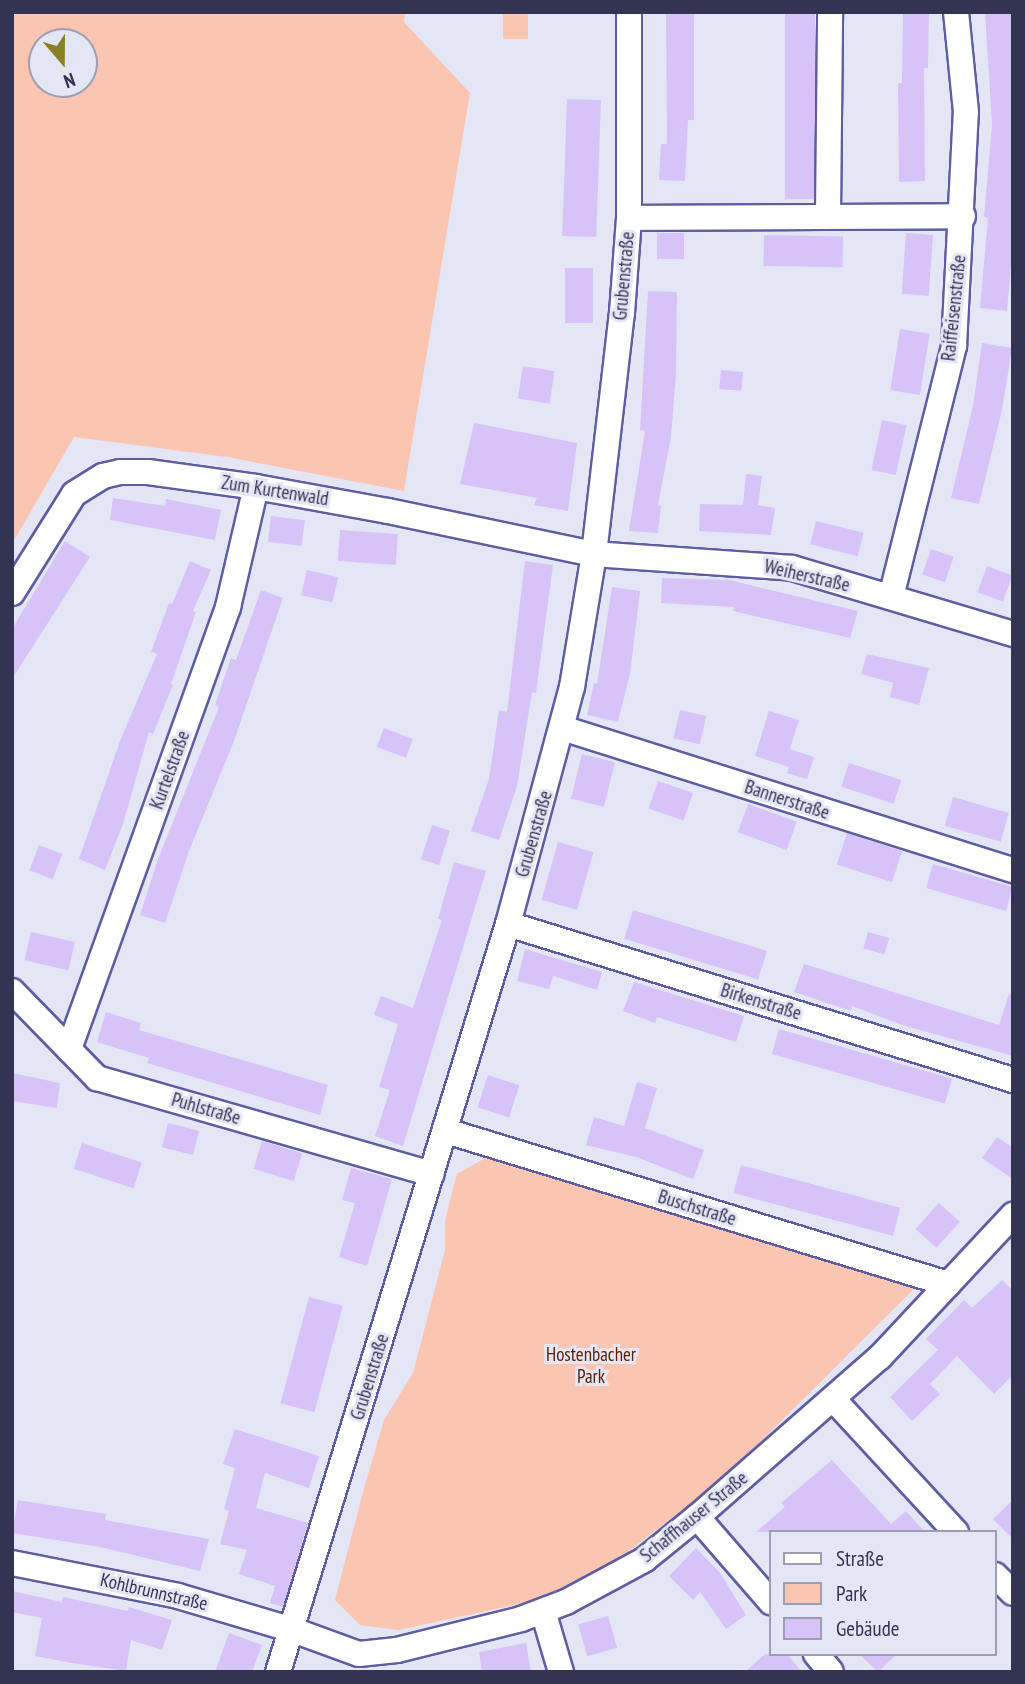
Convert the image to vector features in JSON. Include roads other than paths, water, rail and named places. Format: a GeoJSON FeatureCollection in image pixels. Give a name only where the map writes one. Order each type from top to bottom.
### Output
{"type":"FeatureCollection","features":[{"type":"Feature","properties":{"kind":"street","name":"Grubenstraße"},"geometry":{"type":"LineString","coordinates":[[278,1672],[446,1131],[562,728],[594,554],[622,313],[629,218],[629,12]]}},
{"type":"Feature","properties":{"kind":"street"},"geometry":{"type":"LineString","coordinates":[[828,215],[830,12]]}},
{"type":"Feature","properties":{"kind":"street","name":"Raiffeisenstraße"},"geometry":{"type":"LineString","coordinates":[[891,597],[954,346],[966,112],[956,12]]}},
{"type":"Feature","properties":{"kind":"street"},"geometry":{"type":"LineString","coordinates":[[629,218],[962,216]]}},
{"type":"Feature","properties":{"kind":"street","name":"Zum Kurtenwald"},"geometry":{"type":"LineString","coordinates":[[12,593],[74,494],[103,477],[120,472],[148,472],[256,486],[594,554]]}},
{"type":"Feature","properties":{"kind":"street","name":"Kurtelstraße"},"geometry":{"type":"LineString","coordinates":[[69,1049],[229,607],[256,486]]}},
{"type":"Feature","properties":{"kind":"street","name":"Weiherstraße"},"geometry":{"type":"LineString","coordinates":[[594,554],[772,565],[1013,634]]}},
{"type":"Feature","properties":{"kind":"street","name":"Bannerstraße"},"geometry":{"type":"LineString","coordinates":[[562,728],[1013,870]]}},
{"type":"Feature","properties":{"kind":"street","name":"Birkenstraße"},"geometry":{"type":"LineString","coordinates":[[508,923],[1013,1080]]}},
{"type":"Feature","properties":{"kind":"street","name":"Puhlstraße"},"geometry":{"type":"LineString","coordinates":[[12,990],[97,1078],[432,1174]]}},
{"type":"Feature","properties":{"kind":"street","name":"Buschstraße"},"geometry":{"type":"LineString","coordinates":[[446,1131],[948,1284]]}},
{"type":"Feature","properties":{"kind":"street","name":"Schaffhauser Straße"},"geometry":{"type":"LineString","coordinates":[[293,1630],[343,1650],[376,1654],[543,1611],[592,1590],[644,1560],[834,1400],[1013,1215]]}},
{"type":"Feature","properties":{"kind":"street"},"geometry":{"type":"LineString","coordinates":[[834,1400],[954,1530]]}},
{"type":"Feature","properties":{"kind":"street"},"geometry":{"type":"LineString","coordinates":[[697,1517],[769,1600]]}},
{"type":"Feature","properties":{"kind":"street","name":"Kohlbrunnstraße"},"geometry":{"type":"LineString","coordinates":[[12,1563],[134,1585],[293,1630]]}},
{"type":"Feature","properties":{"kind":"street"},"geometry":{"type":"LineString","coordinates":[[997,1576],[1013,1593]]}},
{"type":"Feature","properties":{"kind":"street"},"geometry":{"type":"LineString","coordinates":[[543,1611],[561,1672]]}},
{"type":"Feature","properties":{"kind":"street"},"geometry":{"type":"LineString","coordinates":[[818,1656],[831,1672]]}},
{"type":"Feature","properties":{"kind":"park label","name":"Hostenbacher Park"},"geometry":{"type":"Point","coordinates":[591,1366]}}]}
